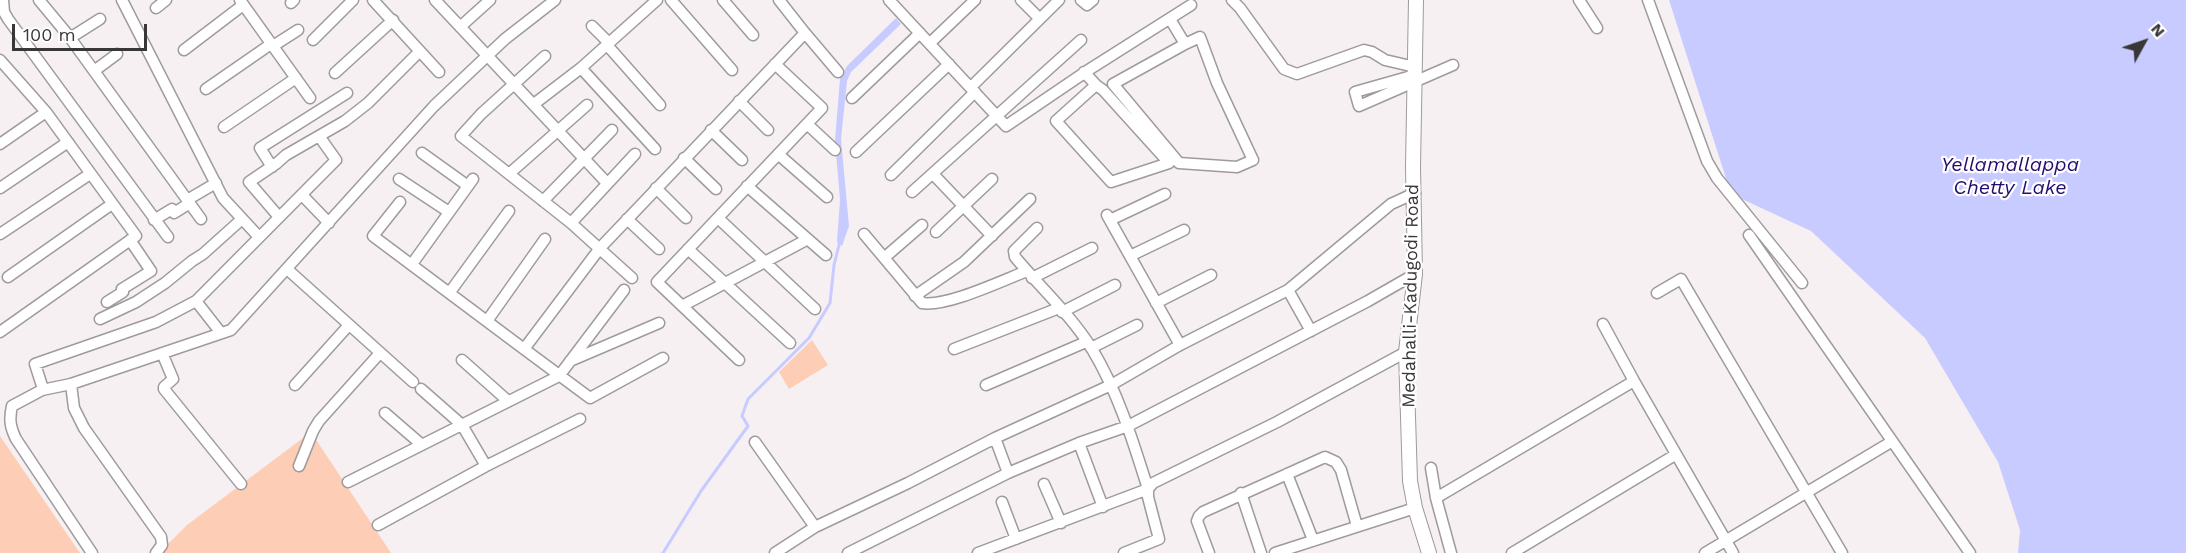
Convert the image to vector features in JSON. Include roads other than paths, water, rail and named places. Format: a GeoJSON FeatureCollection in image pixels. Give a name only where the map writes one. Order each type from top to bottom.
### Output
{"type":"FeatureCollection","features":[{"type":"Feature","properties":{"kind":"street"},"geometry":{"type":"LineString","coordinates":[[3,0],[4,12],[8,19],[168,237]]}},
{"type":"Feature","properties":{"kind":"street"},"geometry":{"type":"LineString","coordinates":[[56,0],[42,3],[70,38],[201,219]]}},
{"type":"Feature","properties":{"kind":"street"},"geometry":{"type":"LineString","coordinates":[[122,0],[223,198],[259,237]]}},
{"type":"Feature","properties":{"kind":"street"},"geometry":{"type":"LineString","coordinates":[[156,8],[166,0]]}},
{"type":"Feature","properties":{"kind":"street"},"geometry":{"type":"LineString","coordinates":[[313,40],[353,0]]}},
{"type":"Feature","properties":{"kind":"street"},"geometry":{"type":"LineString","coordinates":[[373,0],[439,72]]}},
{"type":"Feature","properties":{"kind":"street"},"geometry":{"type":"LineString","coordinates":[[435,0],[608,183]]}},
{"type":"Feature","properties":{"kind":"street"},"geometry":{"type":"LineString","coordinates":[[460,27],[490,0]]}},
{"type":"Feature","properties":{"kind":"street"},"geometry":{"type":"LineString","coordinates":[[0,412],[43,389],[71,384],[231,330],[434,106],[486,56],[555,0]]}},
{"type":"Feature","properties":{"kind":"street"},"geometry":{"type":"LineString","coordinates":[[534,104],[581,68],[657,0]]}},
{"type":"Feature","properties":{"kind":"street"},"geometry":{"type":"LineString","coordinates":[[671,0],[732,70]]}},
{"type":"Feature","properties":{"kind":"street"},"geometry":{"type":"LineString","coordinates":[[723,0],[753,35]]}},
{"type":"Feature","properties":{"kind":"street"},"geometry":{"type":"LineString","coordinates":[[779,0],[838,72]]}},
{"type":"Feature","properties":{"kind":"street"},"geometry":{"type":"LineString","coordinates":[[889,0],[1006,126],[1084,72],[1191,4]]}},
{"type":"Feature","properties":{"kind":"street"},"geometry":{"type":"LineString","coordinates":[[930,44],[975,0]]}},
{"type":"Feature","properties":{"kind":"street"},"geometry":{"type":"LineString","coordinates":[[1021,0],[1039,18]]}},
{"type":"Feature","properties":{"kind":"street"},"geometry":{"type":"LineString","coordinates":[[891,175],[1039,18],[1059,0]]}},
{"type":"Feature","properties":{"kind":"street"},"geometry":{"type":"LineString","coordinates":[[1081,0],[1086,5],[1093,0]]}},
{"type":"Feature","properties":{"kind":"street"},"geometry":{"type":"LineString","coordinates":[[1232,0],[1284,69],[1292,73],[1297,74],[1364,50],[1414,75]]}},
{"type":"Feature","properties":{"kind":"street","name":"Medahalli-Kadugodi Road"},"geometry":{"type":"LineString","coordinates":[[1416,0],[1413,167],[1415,274],[1406,352],[1410,480],[1415,508],[1429,553]]}},
{"type":"Feature","properties":{"kind":"street"},"geometry":{"type":"LineString","coordinates":[[1579,0],[1597,28]]}},
{"type":"Feature","properties":{"kind":"street"},"geometry":{"type":"LineString","coordinates":[[1648,0],[1707,161],[1717,178],[1802,283]]}},
{"type":"Feature","properties":{"kind":"street"},"geometry":{"type":"LineString","coordinates":[[184,50],[242,2],[310,98]]}},
{"type":"Feature","properties":{"kind":"street"},"geometry":{"type":"LineString","coordinates":[[70,38],[100,19]]}},
{"type":"Feature","properties":{"kind":"street"},"geometry":{"type":"LineString","coordinates":[[1170,19],[1185,44]]}},
{"type":"Feature","properties":{"kind":"street"},"geometry":{"type":"LineString","coordinates":[[335,74],[393,20]]}},
{"type":"Feature","properties":{"kind":"street"},"geometry":{"type":"LineString","coordinates":[[592,26],[660,105]]}},
{"type":"Feature","properties":{"kind":"street"},"geometry":{"type":"LineString","coordinates":[[206,89],[298,30]]}},
{"type":"Feature","properties":{"kind":"street"},"geometry":{"type":"LineString","coordinates":[[524,349],[600,248],[805,33]]}},
{"type":"Feature","properties":{"kind":"street"},"geometry":{"type":"LineString","coordinates":[[852,98],[920,33]]}},
{"type":"Feature","properties":{"kind":"street"},"geometry":{"type":"LineString","coordinates":[[1200,37],[1217,83],[1252,160],[1237,167],[1179,163],[1113,84],[1185,44],[1200,37]]}},
{"type":"Feature","properties":{"kind":"street"},"geometry":{"type":"LineString","coordinates":[[912,192],[1081,40]]}},
{"type":"Feature","properties":{"kind":"street"},"geometry":{"type":"LineString","coordinates":[[279,217],[249,182],[286,155],[345,120],[368,103],[420,51]]}},
{"type":"Feature","properties":{"kind":"street"},"geometry":{"type":"LineString","coordinates":[[94,71],[117,54]]}},
{"type":"Feature","properties":{"kind":"street"},"geometry":{"type":"LineString","coordinates":[[545,56],[481,114],[462,136],[600,248],[632,278]]}},
{"type":"Feature","properties":{"kind":"street"},"geometry":{"type":"LineString","coordinates":[[0,60],[46,112],[136,236],[0,332]]}},
{"type":"Feature","properties":{"kind":"street"},"geometry":{"type":"LineString","coordinates":[[738,360],[657,282],[822,108],[775,64]]}},
{"type":"Feature","properties":{"kind":"street"},"geometry":{"type":"LineString","coordinates":[[856,152],[949,64]]}},
{"type":"Feature","properties":{"kind":"street"},"geometry":{"type":"LineString","coordinates":[[1414,75],[1359,106],[1355,92],[1414,75],[1453,65]]}},
{"type":"Feature","properties":{"kind":"street"},"geometry":{"type":"LineString","coordinates":[[581,68],[654,149]]}},
{"type":"Feature","properties":{"kind":"street"},"geometry":{"type":"LineString","coordinates":[[1084,72],[1169,163],[1111,182],[1056,121],[1096,85]]}},
{"type":"Feature","properties":{"kind":"street"},"geometry":{"type":"LineString","coordinates":[[224,127],[296,78]]}},
{"type":"Feature","properties":{"kind":"street"},"geometry":{"type":"LineString","coordinates":[[272,167],[260,148],[347,93]]}},
{"type":"Feature","properties":{"kind":"street"},"geometry":{"type":"LineString","coordinates":[[739,101],[768,130]]}},
{"type":"Feature","properties":{"kind":"street"},"geometry":{"type":"LineString","coordinates":[[510,173],[587,105]]}},
{"type":"Feature","properties":{"kind":"street"},"geometry":{"type":"LineString","coordinates":[[0,144],[46,112]]}},
{"type":"Feature","properties":{"kind":"street"},"geometry":{"type":"LineString","coordinates":[[807,124],[835,150]]}},
{"type":"Feature","properties":{"kind":"street"},"geometry":{"type":"LineString","coordinates":[[543,201],[612,130]]}},
{"type":"Feature","properties":{"kind":"street"},"geometry":{"type":"LineString","coordinates":[[711,130],[742,160]]}},
{"type":"Feature","properties":{"kind":"street"},"geometry":{"type":"LineString","coordinates":[[43,389],[35,364],[156,322],[196,301],[336,160],[319,136]]}},
{"type":"Feature","properties":{"kind":"street"},"geometry":{"type":"LineString","coordinates":[[0,188],[68,142]]}},
{"type":"Feature","properties":{"kind":"street"},"geometry":{"type":"LineString","coordinates":[[412,264],[471,182],[422,153]]}},
{"type":"Feature","properties":{"kind":"street"},"geometry":{"type":"LineString","coordinates":[[571,224],[635,154]]}},
{"type":"Feature","properties":{"kind":"street"},"geometry":{"type":"LineString","coordinates":[[778,154],[827,197]]}},
{"type":"Feature","properties":{"kind":"street"},"geometry":{"type":"LineString","coordinates":[[684,158],[716,189]]}},
{"type":"Feature","properties":{"kind":"street"},"geometry":{"type":"LineString","coordinates":[[0,234],[90,174]]}},
{"type":"Feature","properties":{"kind":"street"},"geometry":{"type":"LineString","coordinates":[[933,174],[992,236]]}},
{"type":"Feature","properties":{"kind":"street"},"geometry":{"type":"LineString","coordinates":[[399,179],[449,212]]}},
{"type":"Feature","properties":{"kind":"street"},"geometry":{"type":"LineString","coordinates":[[936,232],[992,179]]}},
{"type":"Feature","properties":{"kind":"street"},"geometry":{"type":"LineString","coordinates":[[154,220],[172,209],[174,213],[216,183]]}},
{"type":"Feature","properties":{"kind":"street"},"geometry":{"type":"LineString","coordinates":[[747,186],[826,255]]}},
{"type":"Feature","properties":{"kind":"street"},"geometry":{"type":"LineString","coordinates":[[656,188],[686,218]]}},
{"type":"Feature","properties":{"kind":"street"},"geometry":{"type":"LineString","coordinates":[[775,553],[814,527],[908,483],[994,438],[1111,385],[1180,345],[1288,290],[1391,204],[1415,193]]}},
{"type":"Feature","properties":{"kind":"street"},"geometry":{"type":"LineString","coordinates":[[1165,194],[1108,218],[1180,345]]}},
{"type":"Feature","properties":{"kind":"street"},"geometry":{"type":"LineString","coordinates":[[302,195],[329,223]]}},
{"type":"Feature","properties":{"kind":"street"},"geometry":{"type":"LineString","coordinates":[[915,296],[964,262],[1030,200]]}},
{"type":"Feature","properties":{"kind":"street"},"geometry":{"type":"LineString","coordinates":[[400,202],[373,236],[590,398],[663,358]]}},
{"type":"Feature","properties":{"kind":"street"},"geometry":{"type":"LineString","coordinates":[[8,277],[112,204]]}},
{"type":"Feature","properties":{"kind":"street"},"geometry":{"type":"LineString","coordinates":[[450,292],[509,211]]}},
{"type":"Feature","properties":{"kind":"street"},"geometry":{"type":"LineString","coordinates":[[718,218],[815,309]]}},
{"type":"Feature","properties":{"kind":"street"},"geometry":{"type":"LineString","coordinates":[[100,319],[136,302],[165,283],[203,254],[242,219]]}},
{"type":"Feature","properties":{"kind":"street"},"geometry":{"type":"LineString","coordinates":[[627,219],[659,249]]}},
{"type":"Feature","properties":{"kind":"street"},"geometry":{"type":"LineString","coordinates":[[884,258],[922,225]]}},
{"type":"Feature","properties":{"kind":"street"},"geometry":{"type":"LineString","coordinates":[[1037,228],[1014,251],[1015,257],[1089,345],[1111,385],[1128,426],[1149,489],[1148,497],[1159,539],[1124,553]]}},
{"type":"Feature","properties":{"kind":"street"},"geometry":{"type":"LineString","coordinates":[[1130,256],[1184,230]]}},
{"type":"Feature","properties":{"kind":"street"},"geometry":{"type":"LineString","coordinates":[[864,234],[915,296],[922,303],[930,304],[945,302],[1029,275],[1092,248]]}},
{"type":"Feature","properties":{"kind":"street"},"geometry":{"type":"LineString","coordinates":[[1749,235],[1970,553]]}},
{"type":"Feature","properties":{"kind":"street"},"geometry":{"type":"LineString","coordinates":[[487,321],[545,239]]}},
{"type":"Feature","properties":{"kind":"street"},"geometry":{"type":"LineString","coordinates":[[682,306],[808,239]]}},
{"type":"Feature","properties":{"kind":"street"},"geometry":{"type":"LineString","coordinates":[[107,302],[123,292],[122,289],[151,271],[130,240]]}},
{"type":"Feature","properties":{"kind":"street"},"geometry":{"type":"LineString","coordinates":[[688,249],[790,343]]}},
{"type":"Feature","properties":{"kind":"street"},"geometry":{"type":"LineString","coordinates":[[287,269],[462,425],[486,466]]}},
{"type":"Feature","properties":{"kind":"street"},"geometry":{"type":"LineString","coordinates":[[848,553],[1008,473],[1079,443],[1128,426],[1368,301],[1415,274]]}},
{"type":"Feature","properties":{"kind":"street"},"geometry":{"type":"LineString","coordinates":[[1156,303],[1211,275]]}},
{"type":"Feature","properties":{"kind":"street"},"geometry":{"type":"LineString","coordinates":[[1657,293],[1681,279],[1842,553]]}},
{"type":"Feature","properties":{"kind":"street"},"geometry":{"type":"LineString","coordinates":[[954,349],[1061,310],[1115,285]]}},
{"type":"Feature","properties":{"kind":"street"},"geometry":{"type":"LineString","coordinates":[[348,482],[559,376],[624,290]]}},
{"type":"Feature","properties":{"kind":"street"},"geometry":{"type":"LineString","coordinates":[[1288,290],[1311,331]]}},
{"type":"Feature","properties":{"kind":"street"},"geometry":{"type":"LineString","coordinates":[[196,301],[221,333]]}},
{"type":"Feature","properties":{"kind":"street"},"geometry":{"type":"LineString","coordinates":[[570,361],[659,323]]}},
{"type":"Feature","properties":{"kind":"street"},"geometry":{"type":"LineString","coordinates":[[1604,324],[1675,454],[1733,553]]}},
{"type":"Feature","properties":{"kind":"street"},"geometry":{"type":"LineString","coordinates":[[295,385],[349,325]]}},
{"type":"Feature","properties":{"kind":"street"},"geometry":{"type":"LineString","coordinates":[[986,385],[1137,325]]}},
{"type":"Feature","properties":{"kind":"street"},"geometry":{"type":"LineString","coordinates":[[978,553],[1149,489],[1153,483],[1277,422],[1406,352]]}},
{"type":"Feature","properties":{"kind":"street"},"geometry":{"type":"LineString","coordinates":[[162,353],[173,379],[164,389],[241,484]]}},
{"type":"Feature","properties":{"kind":"street"},"geometry":{"type":"LineString","coordinates":[[299,466],[319,421],[380,354]]}},
{"type":"Feature","properties":{"kind":"street"},"geometry":{"type":"LineString","coordinates":[[462,360],[508,401]]}},
{"type":"Feature","properties":{"kind":"street"},"geometry":{"type":"LineString","coordinates":[[1436,498],[1634,381]]}},
{"type":"Feature","properties":{"kind":"street"},"geometry":{"type":"LineString","coordinates":[[71,384],[74,408],[84,428],[161,537],[162,545],[156,553]]}},
{"type":"Feature","properties":{"kind":"street"},"geometry":{"type":"LineString","coordinates":[[12,406],[9,417],[10,426],[16,439],[92,553]]}},
{"type":"Feature","properties":{"kind":"street"},"geometry":{"type":"LineString","coordinates":[[385,413],[422,445]]}},
{"type":"Feature","properties":{"kind":"street"},"geometry":{"type":"LineString","coordinates":[[378,525],[486,466],[580,419]]}},
{"type":"Feature","properties":{"kind":"street"},"geometry":{"type":"LineString","coordinates":[[994,438],[1008,473]]}},
{"type":"Feature","properties":{"kind":"street"},"geometry":{"type":"LineString","coordinates":[[755,442],[814,527]]}},
{"type":"Feature","properties":{"kind":"street"},"geometry":{"type":"LineString","coordinates":[[1705,553],[1891,442]]}},
{"type":"Feature","properties":{"kind":"street"},"geometry":{"type":"LineString","coordinates":[[1079,443],[1103,507]]}},
{"type":"Feature","properties":{"kind":"street"},"geometry":{"type":"LineString","coordinates":[[1512,553],[1675,454]]}},
{"type":"Feature","properties":{"kind":"street"},"geometry":{"type":"LineString","coordinates":[[1209,553],[1197,521],[1199,516],[1241,494],[1325,457],[1336,462],[1358,526]]}},
{"type":"Feature","properties":{"kind":"street"},"geometry":{"type":"LineString","coordinates":[[1431,468],[1450,553]]}},
{"type":"Feature","properties":{"kind":"street"},"geometry":{"type":"LineString","coordinates":[[1287,474],[1313,540]]}},
{"type":"Feature","properties":{"kind":"street"},"geometry":{"type":"LineString","coordinates":[[1044,484],[1061,523]]}},
{"type":"Feature","properties":{"kind":"street"},"geometry":{"type":"LineString","coordinates":[[1241,494],[1262,553]]}},
{"type":"Feature","properties":{"kind":"street"},"geometry":{"type":"LineString","coordinates":[[1002,502],[1016,539]]}},
{"type":"Feature","properties":{"kind":"street"},"geometry":{"type":"LineString","coordinates":[[1275,553],[1415,508]]}},
{"type":"Feature","properties":{"kind":"water","name":"Yellamallappa Chetty Lake"},"geometry":{"type":"Polygon","coordinates":[[[1669,0],[2186,0],[2186,553],[2018,553],[2020,530],[1998,462],[1925,338],[1811,231],[1731,194],[1669,0]]]}},
{"type":"Feature","properties":{"kind":"water"},"geometry":{"type":"Polygon","coordinates":[[[896,18],[901,24],[851,72],[847,81],[841,139],[849,226],[842,246],[837,242],[840,200],[835,140],[840,79],[847,66],[896,18]]]}},
{"type":"Feature","properties":{"kind":"waterway"},"geometry":{"type":"LineString","coordinates":[[663,553],[701,491],[748,426],[742,416],[748,399],[809,338],[830,303],[834,265],[840,241]]}}]}
